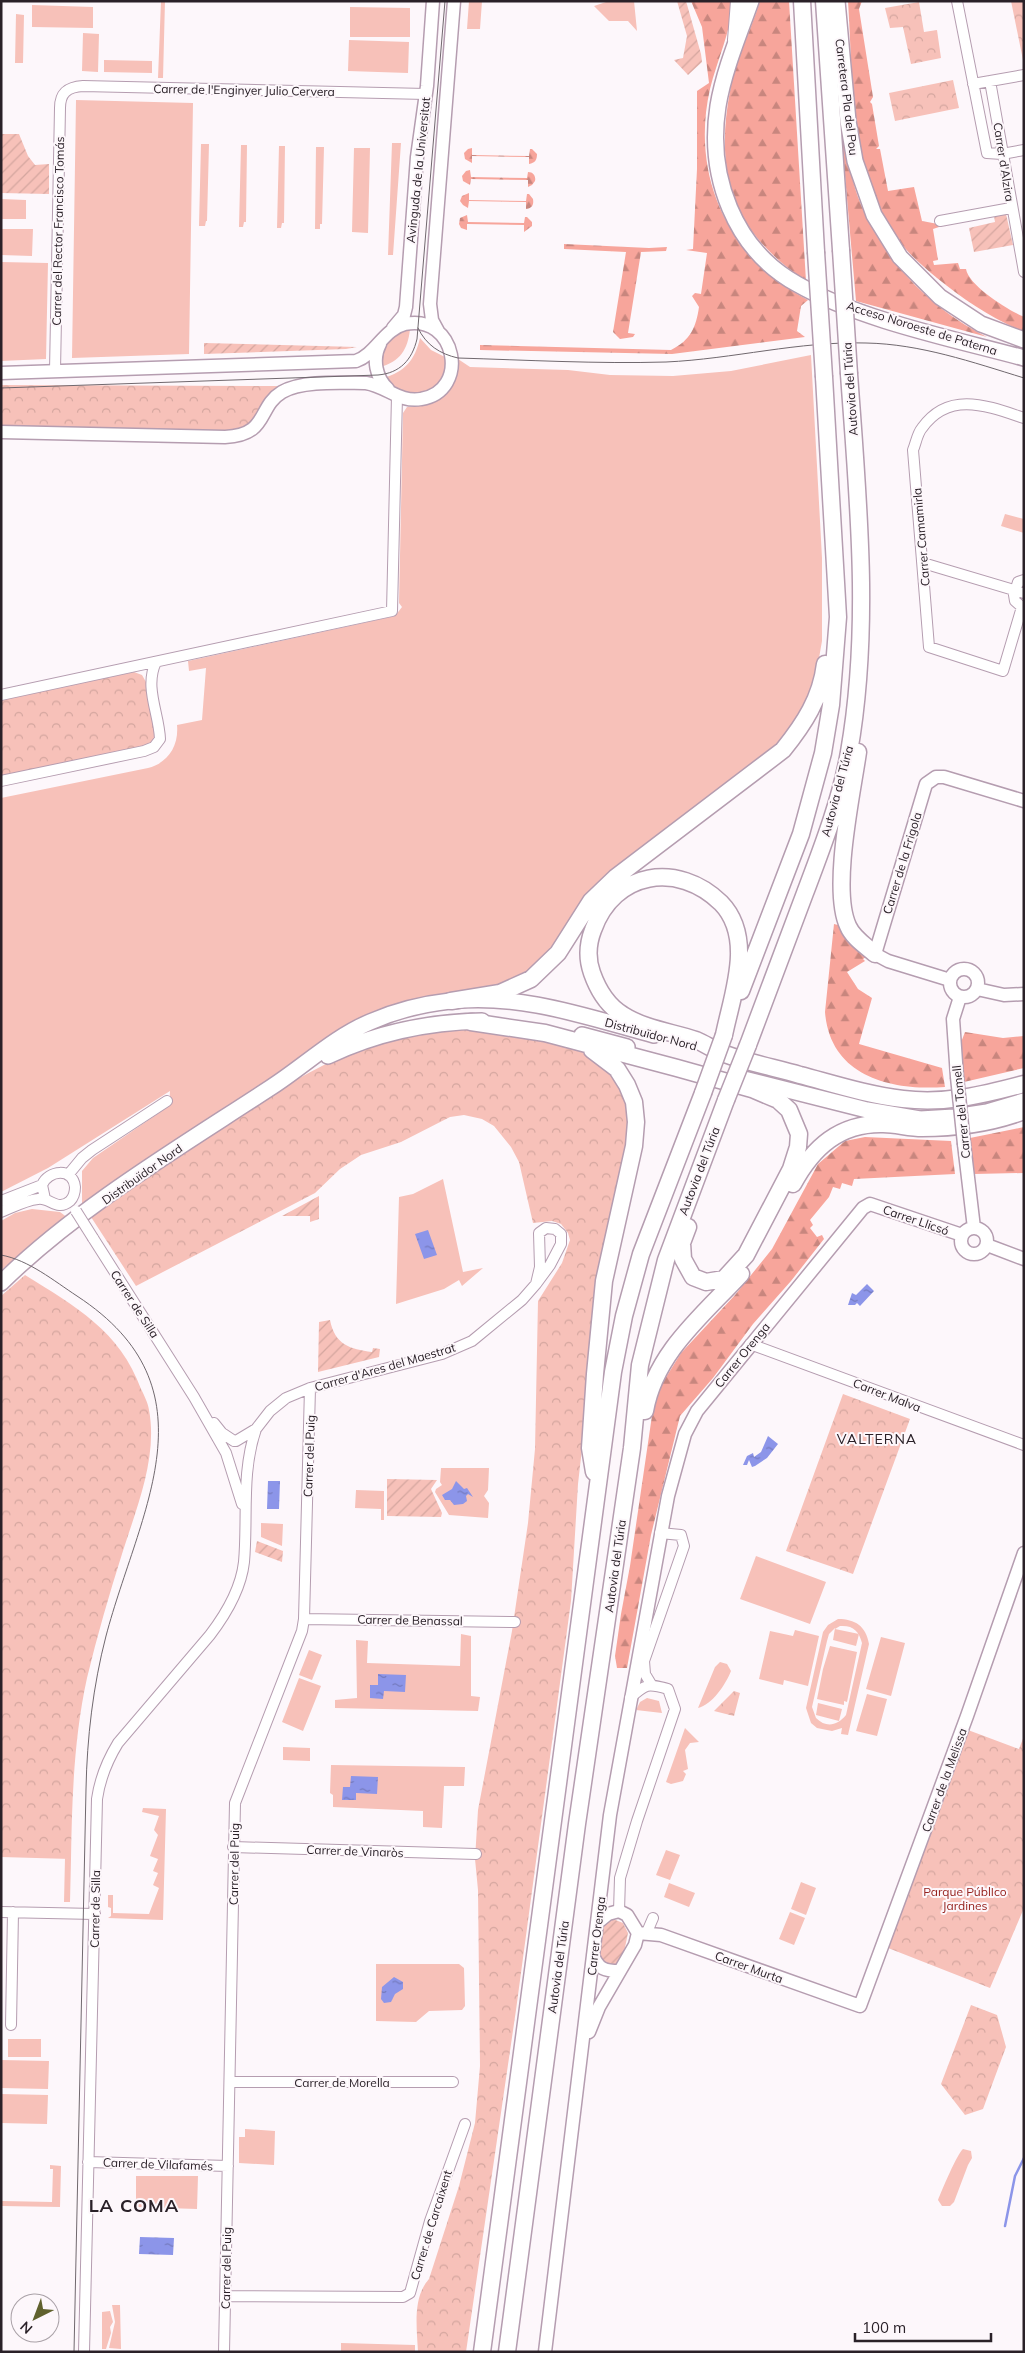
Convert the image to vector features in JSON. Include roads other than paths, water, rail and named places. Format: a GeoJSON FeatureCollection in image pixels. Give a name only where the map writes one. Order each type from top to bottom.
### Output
{"type":"FeatureCollection","features":[{"type":"Feature","properties":{"kind":"highway","name":"Autovia del Túria"},"geometry":{"type":"LineString","coordinates":[[482,2352],[596,1491],[613,1372],[624,1316],[641,1254],[804,825],[825,743],[831,705],[838,617],[802,1]]}},
{"type":"Feature","properties":{"kind":"highway","name":"Autovia del Túria"},"geometry":{"type":"LineString","coordinates":[[507,2352],[576,1834],[632,1448],[640,1365],[666,1260],[824,843],[848,754],[856,704],[860,669],[861,582],[824,1]]}},
{"type":"Feature","properties":{"kind":"highway"},"geometry":{"type":"LineString","coordinates":[[451,1001],[500,993],[531,979],[558,953],[591,901],[616,877],[783,750],[804,724],[818,694],[825,667],[828,638],[838,617]]}},
{"type":"Feature","properties":{"kind":"highway"},"geometry":{"type":"LineString","coordinates":[[856,704],[862,727],[846,824],[842,885],[843,907],[848,927],[875,954]]}},
{"type":"Feature","properties":{"kind":"highway"},"geometry":{"type":"LineString","coordinates":[[724,1036],[738,971],[740,947],[732,919],[711,894],[686,880],[656,878],[630,883],[604,908],[590,938],[590,964],[598,988],[608,1002],[621,1014],[638,1024],[698,1041],[725,1054]]}},
{"type":"Feature","properties":{"kind":"highway"},"geometry":{"type":"LineString","coordinates":[[471,1022],[545,1033],[752,1089],[778,1100],[789,1110],[799,1134],[798,1147],[791,1169],[746,1255],[724,1279],[706,1282],[693,1276],[683,1260],[682,1243],[701,1194],[701,1165]]}},
{"type":"Feature","properties":{"kind":"highway"},"geometry":{"type":"LineString","coordinates":[[580,1042],[606,1059],[617,1069],[634,1102],[636,1122],[634,1146],[604,1280],[590,1448],[596,1491]]}},
{"type":"Feature","properties":{"kind":"highway","name":"Distribuïdor Nord"},"geometry":{"type":"LineString","coordinates":[[725,1054],[864,1092],[904,1099],[938,1101],[976,1097],[1024,1084]]}},
{"type":"Feature","properties":{"kind":"highway"},"geometry":{"type":"LineString","coordinates":[[632,1448],[640,1433],[648,1392],[662,1364],[671,1350],[752,1262],[799,1173],[824,1142],[843,1131],[861,1125],[885,1124],[921,1128],[958,1126],[999,1119],[1024,1111]]}},
{"type":"Feature","properties":{"kind":"main road"},"geometry":{"type":"LineString","coordinates":[[735,43],[738,1]]}},
{"type":"Feature","properties":{"kind":"main road","name":"Acceso Noroeste de Paterna"},"geometry":{"type":"LineString","coordinates":[[751,1],[735,43],[718,105],[716,125],[717,158],[721,187],[742,233],[768,263],[796,284],[849,307],[884,319],[1024,358]]}},
{"type":"Feature","properties":{"kind":"main road","name":"Carretera Pla del Pou"},"geometry":{"type":"LineString","coordinates":[[837,1],[848,121],[855,161],[874,215],[900,256],[940,297],[981,324]]}},
{"type":"Feature","properties":{"kind":"main road","name":"Acceso Noroeste de Paterna"},"geometry":{"type":"LineString","coordinates":[[981,324],[1024,340]]}},
{"type":"Feature","properties":{"kind":"main road","name":"Distribuïdor Nord"},"geometry":{"type":"LineString","coordinates":[[5,1278],[117,1190],[343,1037],[370,1022],[413,1007],[451,1001],[521,1002],[541,1005],[725,1054]]}},
{"type":"Feature","properties":{"kind":"main road","name":"Distribuïdor Nord"},"geometry":{"type":"LineString","coordinates":[[291,1074],[342,1049],[374,1038],[427,1026],[471,1022],[527,1023],[566,1030],[867,1110],[920,1119],[954,1117],[987,1112],[1024,1101]]}},
{"type":"Feature","properties":{"kind":"street","name":"Avinguda de la Universitat"},"geometry":{"type":"LineString","coordinates":[[386,336],[400,320],[406,307],[417,157],[426,94],[433,1]]}},
{"type":"Feature","properties":{"kind":"street","name":"Avinguda de la Universitat"},"geometry":{"type":"LineString","coordinates":[[440,333],[432,320],[430,304],[454,1]]}},
{"type":"Feature","properties":{"kind":"street","name":"Carrer d'Alzira"},"geometry":{"type":"LineString","coordinates":[[956,1],[987,153],[1002,154]]}},
{"type":"Feature","properties":{"kind":"street"},"geometry":{"type":"LineString","coordinates":[[973,84],[1024,75]]}},
{"type":"Feature","properties":{"kind":"street","name":"Carrer d'Alzira"},"geometry":{"type":"LineString","coordinates":[[990,81],[1011,208],[1024,272]]}},
{"type":"Feature","properties":{"kind":"street","name":"Carrer de l'Enginyer Julio Cervera"},"geometry":{"type":"LineString","coordinates":[[64,92],[71,87],[83,86],[426,94]]}},
{"type":"Feature","properties":{"kind":"street","name":"Carrer del Rector Francisco Tomás"},"geometry":{"type":"LineString","coordinates":[[55,371],[60,100],[64,92]]}},
{"type":"Feature","properties":{"kind":"street"},"geometry":{"type":"LineString","coordinates":[[1002,154],[1024,150]]}},
{"type":"Feature","properties":{"kind":"street"},"geometry":{"type":"LineString","coordinates":[[940,221],[1011,208]]}},
{"type":"Feature","properties":{"kind":"street"},"geometry":{"type":"LineString","coordinates":[[1,372],[356,361],[367,355],[398,326],[416,323],[431,327],[440,333],[446,341],[452,356],[452,368],[448,379],[441,389],[432,396],[421,400],[409,400],[374,384],[366,383],[294,387],[275,398],[253,429],[243,435],[231,437],[1,432]]}},
{"type":"Feature","properties":{"kind":"street"},"geometry":{"type":"LineString","coordinates":[[1,695],[392,611],[394,394],[384,385],[376,368],[378,348],[386,336]]}},
{"type":"Feature","properties":{"kind":"street","name":"Carrer Camamirla"},"geometry":{"type":"LineString","coordinates":[[1019,592],[1015,601],[1022,607],[1003,671],[930,647],[913,450],[921,429],[937,413],[964,403],[980,404],[1024,418]]}},
{"type":"Feature","properties":{"kind":"street"},"geometry":{"type":"LineString","coordinates":[[923,563],[1019,592],[1018,582],[1024,580]]}},
{"type":"Feature","properties":{"kind":"street"},"geometry":{"type":"LineString","coordinates":[[1,781],[144,751],[154,747],[160,739],[150,682],[151,671],[156,662]]}},
{"type":"Feature","properties":{"kind":"street"},"geometry":{"type":"LineString","coordinates":[[133,667],[143,672],[150,682]]}},
{"type":"Feature","properties":{"kind":"street","name":"Carrer de la Frigola"},"geometry":{"type":"LineString","coordinates":[[875,954],[926,784],[936,777],[944,777],[1024,801]]}},
{"type":"Feature","properties":{"kind":"street"},"geometry":{"type":"LineString","coordinates":[[875,954],[888,962],[950,980]]}},
{"type":"Feature","properties":{"kind":"street"},"geometry":{"type":"LineString","coordinates":[[950,980],[958,971],[967,970],[975,975],[977,989]]}},
{"type":"Feature","properties":{"kind":"street"},"geometry":{"type":"LineString","coordinates":[[950,980],[952,991],[960,997],[970,996],[977,989]]}},
{"type":"Feature","properties":{"kind":"street"},"geometry":{"type":"LineString","coordinates":[[977,989],[1004,995],[1024,994]]}},
{"type":"Feature","properties":{"kind":"street","name":"Carrer del Tomell"},"geometry":{"type":"LineString","coordinates":[[960,997],[953,1019],[957,1077],[974,1228]]}},
{"type":"Feature","properties":{"kind":"street"},"geometry":{"type":"LineString","coordinates":[[68,1175],[92,1150],[167,1101]]}},
{"type":"Feature","properties":{"kind":"street"},"geometry":{"type":"LineString","coordinates":[[64,1205],[72,1199],[74,1184],[68,1175],[52,1173],[44,1180],[42,1185],[45,1198],[53,1205],[64,1205],[76,1211]]}},
{"type":"Feature","properties":{"kind":"street"},"geometry":{"type":"LineString","coordinates":[[1,1201],[42,1185]]}},
{"type":"Feature","properties":{"kind":"street","name":"Carrer de Silla"},"geometry":{"type":"LineString","coordinates":[[74,1194],[76,1211],[194,1397],[228,1456],[244,1512]]}},
{"type":"Feature","properties":{"kind":"street"},"geometry":{"type":"LineString","coordinates":[[1,1212],[45,1198]]}},
{"type":"Feature","properties":{"kind":"street","name":"Carrer Llicsó"},"geometry":{"type":"LineString","coordinates":[[870,1204],[962,1235]]}},
{"type":"Feature","properties":{"kind":"street","name":"Carrer Orenga"},"geometry":{"type":"LineString","coordinates":[[583,2048],[610,1815],[660,1534],[685,1434],[691,1422],[750,1344],[862,1208],[870,1204]]}},
{"type":"Feature","properties":{"kind":"street","name":"Carrer d'Ares del Maestrat"},"geometry":{"type":"LineString","coordinates":[[248,1454],[256,1429],[270,1411],[286,1398],[310,1388],[442,1354],[472,1341],[522,1300],[536,1284],[550,1265],[560,1244],[561,1234],[555,1229],[546,1228],[539,1234],[540,1267],[536,1284]]}},
{"type":"Feature","properties":{"kind":"street"},"geometry":{"type":"LineString","coordinates":[[974,1228],[982,1231],[986,1237],[987,1245],[983,1251],[977,1254],[970,1254],[961,1246],[962,1235],[967,1230],[974,1228]]}},
{"type":"Feature","properties":{"kind":"street"},"geometry":{"type":"LineString","coordinates":[[987,1245],[1024,1259]]}},
{"type":"Feature","properties":{"kind":"street","name":"Carrer Malva"},"geometry":{"type":"LineString","coordinates":[[750,1344],[1024,1446]]}},
{"type":"Feature","properties":{"kind":"street","name":"Carrer del Puig"},"geometry":{"type":"LineString","coordinates":[[224,2352],[235,1803],[302,1631],[304,1619],[310,1388]]}},
{"type":"Feature","properties":{"kind":"street","name":"Carrer de Silla"},"geometry":{"type":"LineString","coordinates":[[194,1397],[222,1433],[235,1441]]}},
{"type":"Feature","properties":{"kind":"street","name":"Carrer d'Ares del Maestrat"},"geometry":{"type":"LineString","coordinates":[[235,1441],[256,1429]]}},
{"type":"Feature","properties":{"kind":"street"},"geometry":{"type":"LineString","coordinates":[[235,1441],[244,1443],[248,1454],[237,1464],[228,1456],[228,1446],[235,1441]]}},
{"type":"Feature","properties":{"kind":"street","name":"Carrer de Silla"},"geometry":{"type":"LineString","coordinates":[[84,2352],[97,1799],[102,1776],[118,1743],[210,1635],[228,1607],[238,1586],[244,1562],[244,1512],[248,1454]]}},
{"type":"Feature","properties":{"kind":"street"},"geometry":{"type":"LineString","coordinates":[[630,1698],[645,1686],[651,1684],[644,1674],[644,1661],[684,1546],[682,1535],[660,1534]]}},
{"type":"Feature","properties":{"kind":"street","name":"Carrer de la Melissa"},"geometry":{"type":"LineString","coordinates":[[860,2006],[967,1716],[1024,1553]]}},
{"type":"Feature","properties":{"kind":"street","name":"Carrer de Benassal"},"geometry":{"type":"LineString","coordinates":[[304,1619],[327,1623],[515,1622]]}},
{"type":"Feature","properties":{"kind":"street","name":"Carrer Orenga"},"geometry":{"type":"LineString","coordinates":[[619,1911],[622,1871],[675,1709],[668,1689],[651,1684]]}},
{"type":"Feature","properties":{"kind":"street","name":"Carrer de Vinaròs"},"geometry":{"type":"LineString","coordinates":[[233,1847],[476,1854]]}},
{"type":"Feature","properties":{"kind":"street"},"geometry":{"type":"LineString","coordinates":[[597,1923],[608,1914],[619,1911],[627,1915],[642,1933],[653,1918]]}},
{"type":"Feature","properties":{"kind":"street"},"geometry":{"type":"LineString","coordinates":[[1,1912],[95,1914]]}},
{"type":"Feature","properties":{"kind":"street"},"geometry":{"type":"LineString","coordinates":[[11,2025],[13,1912]]}},
{"type":"Feature","properties":{"kind":"street","name":"Carrer Orenga"},"geometry":{"type":"LineString","coordinates":[[583,2048],[599,2008],[642,1933]]}},
{"type":"Feature","properties":{"kind":"street","name":"Carrer Murta"},"geometry":{"type":"LineString","coordinates":[[642,1933],[661,1935],[860,2006]]}},
{"type":"Feature","properties":{"kind":"street"},"geometry":{"type":"LineString","coordinates":[[593,1955],[596,1964],[602,1969],[619,1971]]}},
{"type":"Feature","properties":{"kind":"street"},"geometry":{"type":"LineString","coordinates":[[544,2352],[583,2048]]}},
{"type":"Feature","properties":{"kind":"street","name":"Carrer de Morella"},"geometry":{"type":"LineString","coordinates":[[230,2082],[453,2082]]}},
{"type":"Feature","properties":{"kind":"street","name":"Carrer de Carcaixent"},"geometry":{"type":"LineString","coordinates":[[225,2296],[403,2297],[410,2293],[430,2221],[465,2124]]}},
{"type":"Feature","properties":{"kind":"street","name":"Carrer de Vilafamés"},"geometry":{"type":"LineString","coordinates":[[88,2162],[228,2166]]}},
{"type":"Feature","properties":{"kind":"water"},"geometry":{"type":"Polygon","coordinates":[[[428,1230],[437,1255],[424,1259],[415,1234],[428,1230]]]}},
{"type":"Feature","properties":{"kind":"water"},"geometry":{"type":"Polygon","coordinates":[[[867,1284],[874,1291],[860,1306],[857,1303],[855,1305],[848,1305],[852,1293],[856,1295],[867,1284]]]}},
{"type":"Feature","properties":{"kind":"water"},"geometry":{"type":"Polygon","coordinates":[[[768,1436],[778,1444],[767,1458],[752,1467],[749,1460],[747,1465],[743,1465],[747,1456],[753,1453],[754,1457],[761,1452],[768,1436]]]}},
{"type":"Feature","properties":{"kind":"water"},"geometry":{"type":"Polygon","coordinates":[[[268,1481],[280,1481],[279,1509],[267,1509],[268,1481]]]}},
{"type":"Feature","properties":{"kind":"water"},"geometry":{"type":"Polygon","coordinates":[[[456,1481],[464,1489],[467,1488],[473,1497],[468,1494],[466,1496],[467,1501],[463,1504],[454,1505],[450,1500],[445,1500],[442,1495],[452,1489],[456,1481]]]}},
{"type":"Feature","properties":{"kind":"water"},"geometry":{"type":"Polygon","coordinates":[[[378,1674],[406,1675],[405,1692],[384,1691],[383,1699],[370,1698],[370,1685],[378,1685],[378,1674]]]}},
{"type":"Feature","properties":{"kind":"water"},"geometry":{"type":"Polygon","coordinates":[[[351,1776],[378,1777],[377,1794],[356,1793],[356,1800],[342,1800],[343,1787],[350,1787],[351,1776]]]}},
{"type":"Feature","properties":{"kind":"water"},"geometry":{"type":"Polygon","coordinates":[[[394,1977],[403,1982],[403,1989],[395,1994],[391,2002],[384,2003],[381,1999],[382,1987],[394,1977]]]}},
{"type":"Feature","properties":{"kind":"water"},"geometry":{"type":"Polygon","coordinates":[[[140,2237],[174,2238],[173,2255],[139,2254],[140,2237]]]}},
{"type":"Feature","properties":{"kind":"waterway"},"geometry":{"type":"LineString","coordinates":[[1005,2226],[1015,2176],[1024,2158]]}},
{"type":"Feature","properties":{"kind":"tram line"},"geometry":{"type":"LineString","coordinates":[[1,388],[378,375],[386,374],[404,364],[412,353],[417,339],[445,1]]}},
{"type":"Feature","properties":{"kind":"tram line"},"geometry":{"type":"LineString","coordinates":[[418,328],[434,348],[458,358],[666,362],[791,347],[866,343],[926,350],[1024,378]]}},
{"type":"Feature","properties":{"kind":"tram line"},"geometry":{"type":"LineString","coordinates":[[1,1255],[21,1261],[50,1278],[77,1296],[120,1332],[146,1371],[157,1411],[157,1454],[149,1498],[106,1636],[94,1693],[89,1731],[86,1789],[74,2352]]}},
{"type":"Feature","properties":{"kind":"district","name":"VALTERNA"},"geometry":{"type":"Point","coordinates":[877,1439]}},
{"type":"Feature","properties":{"kind":"district","name":"LA COMA"},"geometry":{"type":"Point","coordinates":[134,2205]}},
{"type":"Feature","properties":{"kind":"park label","name":"Parque PúblIco Jardines"},"geometry":{"type":"Point","coordinates":[965,1898]}}]}
